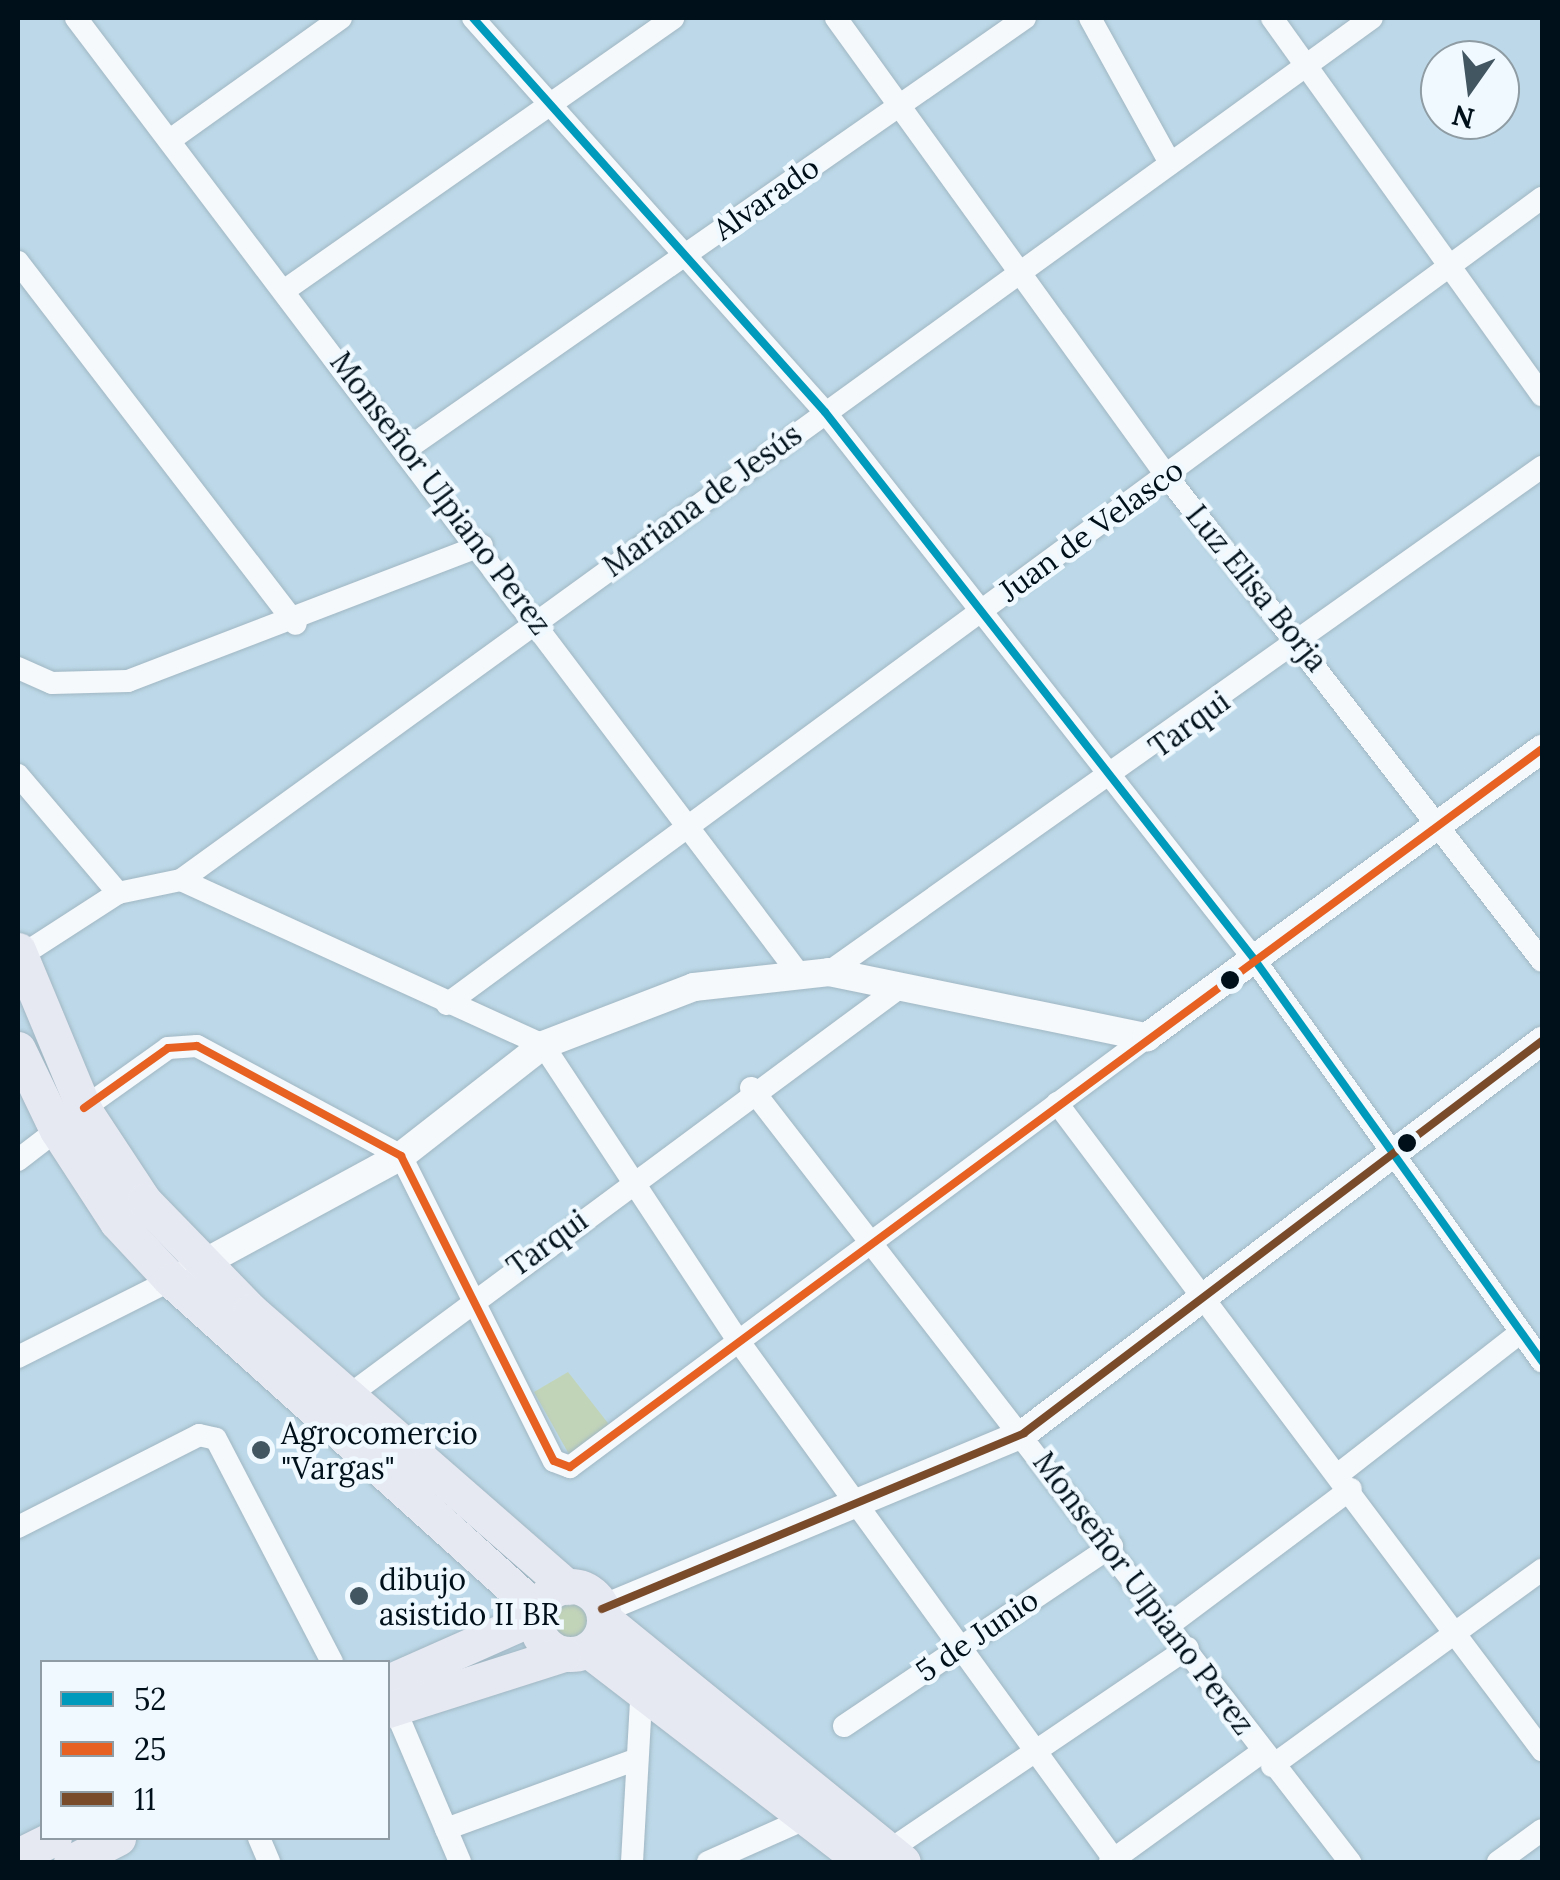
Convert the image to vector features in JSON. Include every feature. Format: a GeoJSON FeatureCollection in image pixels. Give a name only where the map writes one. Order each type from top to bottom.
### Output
{"type":"FeatureCollection","features":[{"type":"Feature","properties":{"kind":"main road"},"geometry":{"type":"LineString","coordinates":[[18,953],[70,1119],[118,1222],[348,1396],[567,1587],[589,1633],[636,1679],[807,1818],[884,1859]]}},
{"type":"Feature","properties":{"kind":"main road"},"geometry":{"type":"LineString","coordinates":[[18,1049],[70,1119]]}},
{"type":"Feature","properties":{"kind":"main road"},"geometry":{"type":"LineString","coordinates":[[186,1272],[504,1574],[537,1613],[546,1644],[589,1633]]}},
{"type":"Feature","properties":{"kind":"main road"},"geometry":{"type":"LineString","coordinates":[[504,1574],[519,1608],[510,1650]]}},
{"type":"Feature","properties":{"kind":"main road"},"geometry":{"type":"LineString","coordinates":[[510,1650],[537,1613],[567,1587]]}},
{"type":"Feature","properties":{"kind":"main road"},"geometry":{"type":"LineString","coordinates":[[390,1700],[510,1650],[589,1633],[884,1859]]}},
{"type":"Feature","properties":{"kind":"main road"},"geometry":{"type":"LineString","coordinates":[[510,1650],[636,1679]]}},
{"type":"Feature","properties":{"kind":"main road"},"geometry":{"type":"LineString","coordinates":[[18,1856],[50,1840]]}},
{"type":"Feature","properties":{"kind":"main road"},"geometry":{"type":"LineString","coordinates":[[71,1862],[114,1840]]}},
{"type":"Feature","properties":{"kind":"street","name":"Monseñor Ulpiano Perez"},"geometry":{"type":"LineString","coordinates":[[76,18],[538,617],[799,974]]}},
{"type":"Feature","properties":{"kind":"street"},"geometry":{"type":"LineString","coordinates":[[170,140],[341,18]]}},
{"type":"Feature","properties":{"kind":"street"},"geometry":{"type":"LineString","coordinates":[[474,18],[824,412],[1254,958],[1542,1362]]}},
{"type":"Feature","properties":{"kind":"street"},"geometry":{"type":"LineString","coordinates":[[285,290],[673,18]]}},
{"type":"Feature","properties":{"kind":"street","name":"Luz Elisa Borja"},"geometry":{"type":"LineString","coordinates":[[836,18],[1166,475],[1302,642],[1542,961]]}},
{"type":"Feature","properties":{"kind":"street","name":"Alvarado"},"geometry":{"type":"LineString","coordinates":[[408,448],[1025,18]]}},
{"type":"Feature","properties":{"kind":"street"},"geometry":{"type":"LineString","coordinates":[[1090,18],[1170,163]]}},
{"type":"Feature","properties":{"kind":"street"},"geometry":{"type":"LineString","coordinates":[[1272,18],[1542,395]]}},
{"type":"Feature","properties":{"kind":"street","name":"Mariana de Jesús"},"geometry":{"type":"LineString","coordinates":[[18,953],[118,893],[181,880],[538,617],[1372,18]]}},
{"type":"Feature","properties":{"kind":"street","name":"Juan de Velasco"},"geometry":{"type":"LineString","coordinates":[[447,1004],[1542,198]]}},
{"type":"Feature","properties":{"kind":"street"},"geometry":{"type":"LineString","coordinates":[[18,262],[296,624]]}},
{"type":"Feature","properties":{"kind":"street","name":"Tarqui"},"geometry":{"type":"LineString","coordinates":[[830,972],[1112,780],[1542,467]]}},
{"type":"Feature","properties":{"kind":"street"},"geometry":{"type":"LineString","coordinates":[[18,668],[98,688],[296,624],[482,545]]}},
{"type":"Feature","properties":{"kind":"street"},"geometry":{"type":"LineString","coordinates":[[18,1160],[168,1048],[197,1046],[401,1156],[554,1462],[570,1467],[867,1242],[1542,749]]}},
{"type":"Feature","properties":{"kind":"street"},"geometry":{"type":"LineString","coordinates":[[18,776],[118,893]]}},
{"type":"Feature","properties":{"kind":"street"},"geometry":{"type":"LineString","coordinates":[[181,880],[542,1046],[737,1339],[858,1508],[962,1643],[1113,1862],[1458,1632],[1542,1570]]}},
{"type":"Feature","properties":{"kind":"street"},"geometry":{"type":"LineString","coordinates":[[18,1357],[401,1156],[542,1046],[694,987],[830,972],[896,990],[1147,1037]]}},
{"type":"Feature","properties":{"kind":"street","name":"Tarqui"},"geometry":{"type":"LineString","coordinates":[[348,1396],[752,1088],[896,990]]}},
{"type":"Feature","properties":{"kind":"street"},"geometry":{"type":"LineString","coordinates":[[589,1633],[1024,1433],[1542,1041]]}},
{"type":"Feature","properties":{"kind":"street","name":"Monseñor Ulpiano Perez"},"geometry":{"type":"LineString","coordinates":[[752,1088],[867,1242],[1112,1546],[1267,1759],[1350,1862]]}},
{"type":"Feature","properties":{"kind":"street"},"geometry":{"type":"LineString","coordinates":[[1056,1103],[1345,1481],[1542,1750]]}},
{"type":"Feature","properties":{"kind":"street"},"geometry":{"type":"LineString","coordinates":[[1169,1625],[1520,1333]]}},
{"type":"Feature","properties":{"kind":"street"},"geometry":{"type":"LineString","coordinates":[[18,1527],[198,1434],[216,1438],[331,1660]]}},
{"type":"Feature","properties":{"kind":"street","name":"5 de Junio"},"geometry":{"type":"LineString","coordinates":[[844,1726],[962,1643],[1112,1546]]}},
{"type":"Feature","properties":{"kind":"street"},"geometry":{"type":"LineString","coordinates":[[884,1859],[1188,1648]]}},
{"type":"Feature","properties":{"kind":"street"},"geometry":{"type":"LineString","coordinates":[[632,1862],[636,1679]]}},
{"type":"Feature","properties":{"kind":"street"},"geometry":{"type":"LineString","coordinates":[[390,1702],[460,1862]]}},
{"type":"Feature","properties":{"kind":"street"},"geometry":{"type":"LineString","coordinates":[[446,1829],[637,1759]]}},
{"type":"Feature","properties":{"kind":"street"},"geometry":{"type":"LineString","coordinates":[[723,1860],[807,1818]]}},
{"type":"Feature","properties":{"kind":"street"},"geometry":{"type":"LineString","coordinates":[[1498,1862],[1542,1830]]}},
{"type":"Feature","properties":{"kind":"green space"},"geometry":{"type":"Polygon","coordinates":[[[568,1372],[611,1427],[570,1456],[534,1392],[568,1372]]]}},
{"type":"Feature","properties":{"kind":"green space"},"geometry":{"type":"Polygon","coordinates":[[[570,1599],[586,1605],[592,1621],[586,1637],[570,1643],[554,1637],[548,1621],[554,1605],[570,1599]]]}},
{"type":"Feature","properties":{"kind":"transit line","name":"52"},"geometry":{"type":"LineString","coordinates":[[473,18],[825,412],[1254,959],[1542,1362]]}},
{"type":"Feature","properties":{"kind":"transit line","name":"25"},"geometry":{"type":"LineString","coordinates":[[84,1108],[168,1048],[197,1046],[401,1156],[554,1461],[570,1467],[1542,749]]}},
{"type":"Feature","properties":{"kind":"transit line","name":"11"},"geometry":{"type":"LineString","coordinates":[[602,1609],[1024,1433],[1542,1041]]}},
{"type":"Feature","properties":{"kind":"place","name":"Agrocomercio \"Vargas\""},"geometry":{"type":"Point","coordinates":[261,1450]}},
{"type":"Feature","properties":{"kind":"place","name":"dibujo asistido II BR"},"geometry":{"type":"Point","coordinates":[359,1596]}}]}
